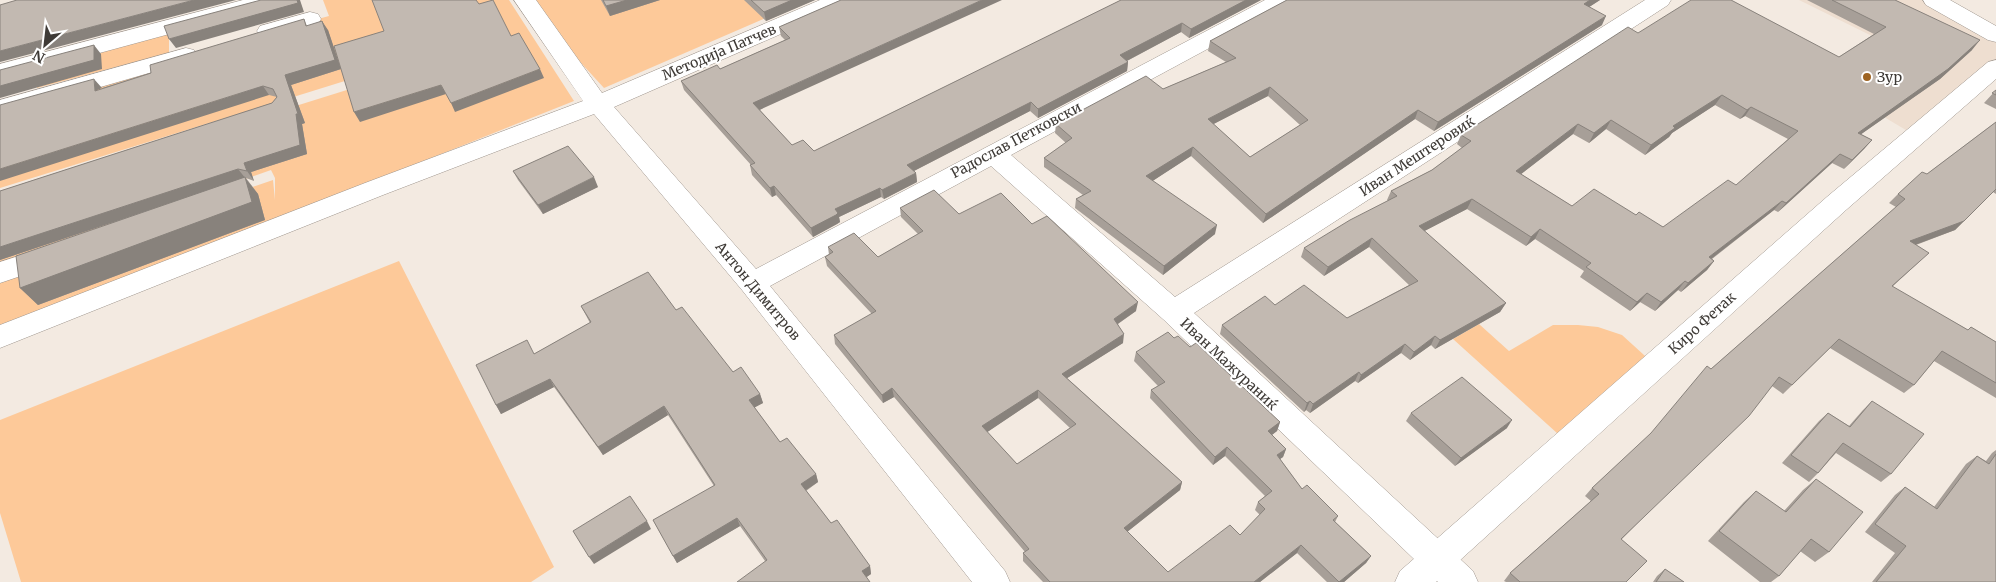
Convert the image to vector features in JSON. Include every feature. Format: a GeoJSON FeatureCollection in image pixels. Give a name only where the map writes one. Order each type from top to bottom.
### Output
{"type":"FeatureCollection","features":[{"type":"Feature","properties":{"kind":"street"},"geometry":{"type":"LineString","coordinates":[[0,72],[268,0]]}},
{"type":"Feature","properties":{"kind":"street","name":"Антон Димитров"},"geometry":{"type":"LineString","coordinates":[[525,0],[598,104],[752,283],[993,582]]}},
{"type":"Feature","properties":{"kind":"street","name":"Методија Патчев"},"geometry":{"type":"LineString","coordinates":[[0,337],[374,189],[598,104],[839,0]]}},
{"type":"Feature","properties":{"kind":"street","name":"Радослав Петковски"},"geometry":{"type":"LineString","coordinates":[[752,283],[1281,0]]}},
{"type":"Feature","properties":{"kind":"street"},"geometry":{"type":"LineString","coordinates":[[1934,0],[1996,35]]}},
{"type":"Feature","properties":{"kind":"street","name":"Иван Мештеровиќ"},"geometry":{"type":"LineString","coordinates":[[1174,312],[1643,4]]}},
{"type":"Feature","properties":{"kind":"street"},"geometry":{"type":"LineString","coordinates":[[244,38],[310,19]]}},
{"type":"Feature","properties":{"kind":"street"},"geometry":{"type":"LineString","coordinates":[[0,108],[206,49]]}},
{"type":"Feature","properties":{"kind":"street","name":"Киро Фетак"},"geometry":{"type":"LineString","coordinates":[[1412,582],[1829,210],[1996,67]]}},
{"type":"Feature","properties":{"kind":"street","name":"Иван Мажураниќ"},"geometry":{"type":"LineString","coordinates":[[992,153],[1174,312],[1461,582]]}},
{"type":"Feature","properties":{"kind":"street"},"geometry":{"type":"LineString","coordinates":[[0,273],[73,248]]}},
{"type":"Feature","properties":{"kind":"shaded area"},"geometry":{"type":"Polygon","coordinates":[[[323,0],[509,0],[574,101],[276,220],[0,325],[0,273],[273,180],[275,200],[275,178],[271,170],[0,264],[0,198],[350,89],[348,80],[0,188],[0,106],[329,16],[323,0]]]}},
{"type":"Feature","properties":{"kind":"shaded area"},"geometry":{"type":"Polygon","coordinates":[[[535,0],[807,0],[604,88],[559,39],[535,0]]]}},
{"type":"Feature","properties":{"kind":"shaded area"},"geometry":{"type":"Polygon","coordinates":[[[1799,0],[1934,0],[1996,35],[1996,67],[1916,136],[1879,114],[1876,38],[1799,0]]]}},
{"type":"Feature","properties":{"kind":"shaded area"},"geometry":{"type":"Polygon","coordinates":[[[169,31],[169,53],[37,88],[36,65],[169,31]]]}},
{"type":"Feature","properties":{"kind":"shaded area"},"geometry":{"type":"Polygon","coordinates":[[[399,261],[554,567],[531,582],[21,582],[0,513],[0,420],[399,261]]]}},
{"type":"Feature","properties":{"kind":"shaded area"},"geometry":{"type":"Polygon","coordinates":[[[1479,324],[1509,351],[1553,325],[1598,327],[1622,335],[1655,365],[1568,443],[1453,339],[1479,324]]]}},
{"type":"Feature","properties":{"kind":"building"},"geometry":{"type":"Polygon","coordinates":[[[17,0],[194,0],[0,51],[0,5],[17,0]]]}},
{"type":"Feature","properties":{"kind":"building"},"geometry":{"type":"Polygon","coordinates":[[[261,0],[297,0],[298,3],[169,39],[164,26],[261,0]]]}},
{"type":"Feature","properties":{"kind":"building"},"geometry":{"type":"Polygon","coordinates":[[[372,0],[476,0],[479,4],[493,0],[511,36],[519,33],[540,69],[451,103],[441,85],[354,112],[334,46],[384,31],[372,0]]]}},
{"type":"Feature","properties":{"kind":"building"},"geometry":{"type":"Polygon","coordinates":[[[603,0],[627,0],[606,6],[603,0]]]}},
{"type":"Feature","properties":{"kind":"building"},"geometry":{"type":"Polygon","coordinates":[[[751,0],[792,0],[764,12],[751,0]]]}},
{"type":"Feature","properties":{"kind":"building"},"geometry":{"type":"Polygon","coordinates":[[[841,0],[982,0],[753,103],[792,145],[803,140],[814,151],[1121,0],[1246,0],[1191,29],[1182,23],[1120,55],[1128,62],[1038,109],[1031,102],[907,165],[916,173],[882,190],[880,188],[835,209],[838,213],[836,215],[811,228],[774,186],[770,188],[750,165],[755,163],[681,81],[717,65],[720,69],[790,38],[779,27],[841,0]]]}},
{"type":"Feature","properties":{"kind":"building"},"geometry":{"type":"Polygon","coordinates":[[[1287,0],[1590,0],[1584,4],[1606,16],[1438,122],[1418,110],[1266,214],[1193,147],[1146,176],[1217,225],[1164,266],[1076,199],[1091,191],[1044,158],[1072,138],[1056,124],[1146,76],[1163,89],[1236,58],[1210,41],[1287,0]],[[1270,87],[1208,119],[1250,157],[1308,120],[1270,87]]]}},
{"type":"Feature","properties":{"kind":"building"},"geometry":{"type":"Polygon","coordinates":[[[1691,0],[1731,0],[1839,57],[1886,27],[1832,0],[1895,0],[1980,40],[1948,69],[1858,133],[1872,140],[1852,160],[1840,154],[1786,203],[1782,201],[1709,257],[1714,261],[1688,283],[1685,281],[1661,302],[1647,293],[1637,302],[1586,267],[1591,263],[1540,229],[1531,237],[1472,199],[1419,226],[1506,303],[1440,340],[1435,336],[1414,352],[1405,344],[1361,375],[1359,372],[1313,404],[1310,401],[1307,403],[1222,325],[1265,296],[1275,305],[1304,285],[1347,318],[1418,281],[1372,238],[1328,267],[1304,248],[1350,220],[1397,196],[1391,191],[1432,170],[1471,141],[1461,135],[1628,27],[1638,33],[1691,0]],[[1722,95],[1673,126],[1675,128],[1651,145],[1611,120],[1594,133],[1578,124],[1516,171],[1572,206],[1594,189],[1636,215],[1639,212],[1663,227],[1728,180],[1736,185],[1798,131],[1751,107],[1747,110],[1722,95]]]}},
{"type":"Feature","properties":{"kind":"building"},"geometry":{"type":"Polygon","coordinates":[[[304,19],[306,26],[322,21],[335,60],[285,75],[298,114],[296,114],[300,145],[244,163],[247,171],[238,169],[0,247],[0,191],[272,103],[277,97],[273,89],[263,86],[0,169],[0,105],[94,79],[95,91],[151,73],[150,65],[304,19]]]}},
{"type":"Feature","properties":{"kind":"building"},"geometry":{"type":"Polygon","coordinates":[[[94,45],[94,60],[0,86],[0,70],[94,45]]]}},
{"type":"Feature","properties":{"kind":"building"},"geometry":{"type":"Polygon","coordinates":[[[1996,122],[1996,189],[1964,221],[1910,241],[1929,253],[1892,286],[1968,330],[1971,327],[1996,342],[1996,383],[1942,351],[1914,385],[1839,339],[1792,385],[1779,377],[1749,416],[1621,539],[1647,561],[1626,582],[1520,582],[1510,573],[1599,494],[1592,488],[1651,433],[1707,366],[1711,369],[1905,199],[1898,194],[1922,172],[1927,174],[1996,122]]]}},
{"type":"Feature","properties":{"kind":"building"},"geometry":{"type":"Polygon","coordinates":[[[568,146],[594,177],[538,205],[513,171],[568,146]]]}},
{"type":"Feature","properties":{"kind":"building"},"geometry":{"type":"Polygon","coordinates":[[[245,177],[252,202],[20,288],[16,256],[245,177]]]}},
{"type":"Feature","properties":{"kind":"building"},"geometry":{"type":"Polygon","coordinates":[[[934,190],[959,214],[1001,193],[1032,224],[1047,216],[1138,302],[1114,319],[1124,334],[1062,374],[1182,482],[1124,528],[1168,572],[1230,525],[1240,535],[1265,509],[1258,502],[1272,491],[1227,447],[1215,457],[1151,390],[1165,382],[1136,352],[1168,332],[1174,338],[1178,336],[1190,347],[1196,343],[1280,422],[1268,431],[1286,449],[1277,455],[1302,489],[1307,485],[1338,516],[1333,520],[1371,556],[1339,582],[1301,545],[1254,582],[1050,582],[1023,553],[1029,549],[892,388],[882,395],[834,335],[876,311],[825,257],[833,252],[828,247],[854,233],[878,257],[923,231],[900,208],[934,190]],[[1038,390],[982,426],[1017,464],[1076,424],[1038,390]]]}},
{"type":"Feature","properties":{"kind":"building"},"geometry":{"type":"Polygon","coordinates":[[[648,272],[676,310],[682,307],[733,372],[741,367],[760,394],[749,400],[780,442],[787,438],[816,474],[801,484],[831,523],[837,520],[870,566],[862,571],[870,582],[737,582],[767,560],[737,518],[673,556],[653,520],[715,485],[664,406],[598,447],[550,379],[496,405],[476,365],[527,340],[534,354],[591,322],[581,306],[648,272]]]}},
{"type":"Feature","properties":{"kind":"building"},"geometry":{"type":"Polygon","coordinates":[[[1462,377],[1512,420],[1461,458],[1411,413],[1462,377]]]}},
{"type":"Feature","properties":{"kind":"building"},"geometry":{"type":"Polygon","coordinates":[[[1872,401],[1924,434],[1891,474],[1843,443],[1818,473],[1791,455],[1828,413],[1850,427],[1872,401]]]}},
{"type":"Feature","properties":{"kind":"building"},"geometry":{"type":"Polygon","coordinates":[[[1996,454],[1996,582],[1876,582],[1906,546],[1875,524],[1905,487],[1937,509],[1977,456],[1989,464],[1996,454]]]}},
{"type":"Feature","properties":{"kind":"building"},"geometry":{"type":"Polygon","coordinates":[[[1816,479],[1863,512],[1829,552],[1811,539],[1779,576],[1719,531],[1756,491],[1786,512],[1816,479]]]}},
{"type":"Feature","properties":{"kind":"building"},"geometry":{"type":"Polygon","coordinates":[[[630,496],[647,521],[589,557],[573,531],[630,496]]]}},
{"type":"Feature","properties":{"kind":"building"},"geometry":{"type":"Polygon","coordinates":[[[1665,569],[1684,582],[1656,582],[1665,569]]]}},
{"type":"Feature","properties":{"kind":"place","name":"Зур"},"geometry":{"type":"Point","coordinates":[1867,77]}}]}
